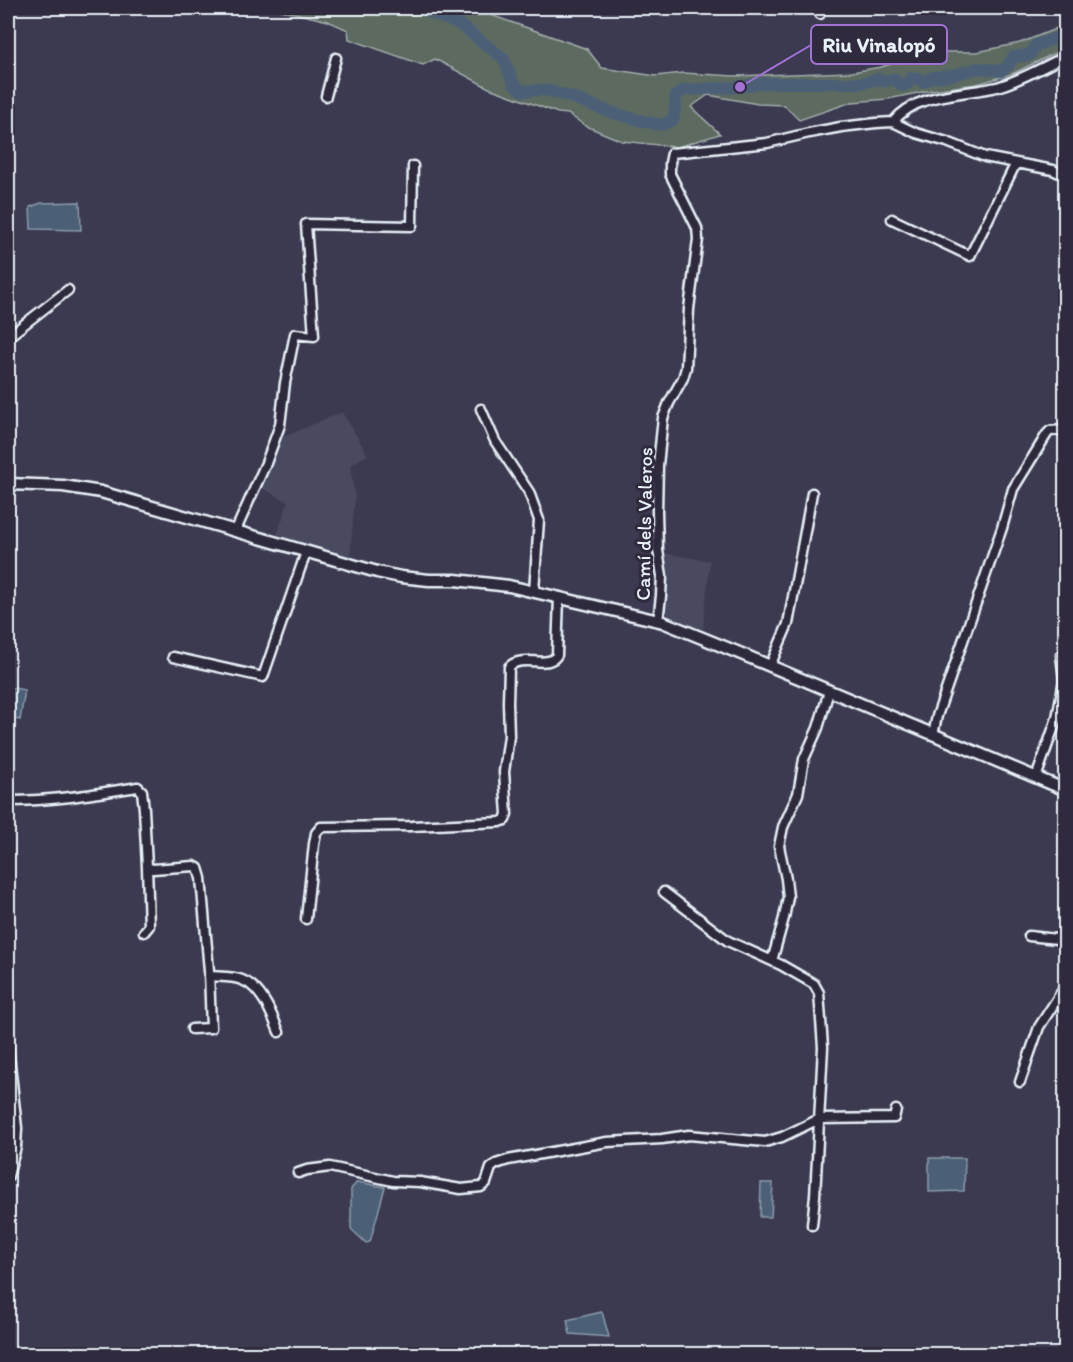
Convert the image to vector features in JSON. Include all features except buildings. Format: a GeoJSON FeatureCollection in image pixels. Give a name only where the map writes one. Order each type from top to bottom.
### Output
{"type":"FeatureCollection","features":[{"type":"Feature","properties":{"kind":"main road"},"geometry":{"type":"LineString","coordinates":[[8,484],[89,489],[236,530],[345,564],[401,577],[509,586],[658,621],[692,633],[1065,790]]}},
{"type":"Feature","properties":{"kind":"street"},"geometry":{"type":"LineString","coordinates":[[1065,56],[1026,76],[997,86],[946,95],[913,105],[899,114],[893,122],[916,134],[947,142],[971,153],[1053,170],[1065,176]]}},
{"type":"Feature","properties":{"kind":"street"},"geometry":{"type":"LineString","coordinates":[[326,96],[336,58]]}},
{"type":"Feature","properties":{"kind":"street","name":"Camí dels Valeros"},"geometry":{"type":"LineString","coordinates":[[658,621],[662,576],[657,550],[658,465],[663,418],[686,369],[689,309],[698,238],[697,228],[670,174],[672,153],[767,143],[841,127],[893,122]]}},
{"type":"Feature","properties":{"kind":"street"},"geometry":{"type":"LineString","coordinates":[[892,219],[970,255],[1016,163]]}},
{"type":"Feature","properties":{"kind":"street"},"geometry":{"type":"LineString","coordinates":[[236,530],[266,464],[280,425],[285,383],[295,334],[314,336],[306,224],[412,226],[413,166]]}},
{"type":"Feature","properties":{"kind":"street"},"geometry":{"type":"LineString","coordinates":[[8,337],[68,290]]}},
{"type":"Feature","properties":{"kind":"street"},"geometry":{"type":"LineString","coordinates":[[481,409],[495,441],[529,492],[539,520],[534,591]]}},
{"type":"Feature","properties":{"kind":"street"},"geometry":{"type":"LineString","coordinates":[[933,735],[937,716],[1002,528],[1013,489],[1047,434],[1050,431],[1065,430]]}},
{"type":"Feature","properties":{"kind":"street"},"geometry":{"type":"LineString","coordinates":[[770,666],[788,624],[812,493]]}},
{"type":"Feature","properties":{"kind":"street"},"geometry":{"type":"LineString","coordinates":[[172,657],[263,677],[306,552]]}},
{"type":"Feature","properties":{"kind":"street"},"geometry":{"type":"LineString","coordinates":[[306,919],[314,844],[316,833],[321,827],[412,826],[505,820],[507,814],[504,771],[508,736],[509,667],[513,662],[554,660],[557,655],[559,597]]}},
{"type":"Feature","properties":{"kind":"street"},"geometry":{"type":"LineString","coordinates":[[1036,778],[1057,718],[1064,681],[1061,655]]}},
{"type":"Feature","properties":{"kind":"street"},"geometry":{"type":"LineString","coordinates":[[772,961],[788,897],[779,846],[783,827],[798,794],[804,759],[818,728],[829,691]]}},
{"type":"Feature","properties":{"kind":"street"},"geometry":{"type":"LineString","coordinates":[[8,801],[38,801],[138,787],[142,791],[147,867],[149,926],[144,932]]}},
{"type":"Feature","properties":{"kind":"street"},"geometry":{"type":"LineString","coordinates":[[147,867],[153,869],[194,866],[198,868],[201,878],[211,1028],[192,1029]]}},
{"type":"Feature","properties":{"kind":"street"},"geometry":{"type":"LineString","coordinates":[[664,892],[728,941],[814,984],[819,993],[823,1047],[812,1225]]}},
{"type":"Feature","properties":{"kind":"street"},"geometry":{"type":"LineString","coordinates":[[1029,936],[1065,940]]}},
{"type":"Feature","properties":{"kind":"street"},"geometry":{"type":"LineString","coordinates":[[209,976],[240,978],[251,984],[271,1010],[279,1032]]}},
{"type":"Feature","properties":{"kind":"street"},"geometry":{"type":"LineString","coordinates":[[1020,1083],[1038,1026],[1059,996],[1065,983]]}},
{"type":"Feature","properties":{"kind":"street"},"geometry":{"type":"LineString","coordinates":[[8,1046],[17,1128],[16,1147],[8,1176]]}},
{"type":"Feature","properties":{"kind":"street"},"geometry":{"type":"LineString","coordinates":[[298,1173],[330,1167],[393,1181],[420,1182],[461,1189],[481,1187],[486,1183],[490,1168],[508,1160],[607,1142],[689,1135],[765,1142],[782,1137],[819,1119],[894,1118],[896,1110]]}},
{"type":"Feature","properties":{"kind":"street"},"geometry":{"type":"LineString","coordinates":[[8,1256],[8,1267]]}},
{"type":"Feature","properties":{"kind":"shaded area"},"geometry":{"type":"Polygon","coordinates":[[[273,8],[471,8],[587,49],[602,68],[656,76],[683,73],[734,76],[852,72],[881,67],[931,52],[977,52],[1020,43],[1065,24],[1065,48],[1012,74],[977,84],[888,99],[852,102],[799,120],[784,105],[758,104],[708,95],[691,107],[720,134],[677,147],[622,141],[586,126],[568,114],[558,113],[489,88],[435,59],[423,65],[349,39],[348,30],[328,21],[273,8]]]}},
{"type":"Feature","properties":{"kind":"shaded area"},"geometry":{"type":"Polygon","coordinates":[[[80,202],[81,230],[31,229],[30,207],[41,203],[80,202]]]}},
{"type":"Feature","properties":{"kind":"shaded area"},"geometry":{"type":"Polygon","coordinates":[[[342,412],[368,455],[350,465],[355,496],[350,558],[276,538],[288,502],[262,488],[281,438],[342,412]]]}},
{"type":"Feature","properties":{"kind":"shaded area"},"geometry":{"type":"Polygon","coordinates":[[[663,553],[710,561],[703,629],[662,615],[663,553]]]}},
{"type":"Feature","properties":{"kind":"shaded area"},"geometry":{"type":"Polygon","coordinates":[[[8,687],[25,690],[20,720],[8,717],[8,687]]]}},
{"type":"Feature","properties":{"kind":"shaded area"},"geometry":{"type":"Polygon","coordinates":[[[929,1158],[965,1158],[964,1191],[929,1192],[929,1158]]]}},
{"type":"Feature","properties":{"kind":"shaded area"},"geometry":{"type":"Polygon","coordinates":[[[357,1182],[385,1187],[370,1242],[366,1243],[351,1229],[351,1189],[357,1182]]]}},
{"type":"Feature","properties":{"kind":"shaded area"},"geometry":{"type":"Polygon","coordinates":[[[761,1183],[773,1183],[771,1217],[760,1217],[761,1183]]]}},
{"type":"Feature","properties":{"kind":"shaded area"},"geometry":{"type":"Polygon","coordinates":[[[602,1312],[609,1337],[570,1334],[567,1320],[602,1312]]]}},
{"type":"Feature","properties":{"kind":"waterway"},"geometry":{"type":"LineString","coordinates":[[420,8],[460,25],[503,58],[514,84],[523,91],[544,90],[568,96],[613,113],[661,125],[673,120],[676,96],[683,90],[740,87],[760,83],[862,83],[878,79],[884,81],[895,79],[902,86],[908,84],[911,78],[918,78],[923,82],[933,77],[953,75],[978,68],[1001,71],[1008,66],[1013,57],[1030,55],[1036,45],[1059,37],[1066,38]]}},
{"type":"Feature","properties":{"kind":"place","name":"Riu Vinalopó"},"geometry":{"type":"Point","coordinates":[740,87]}}]}
